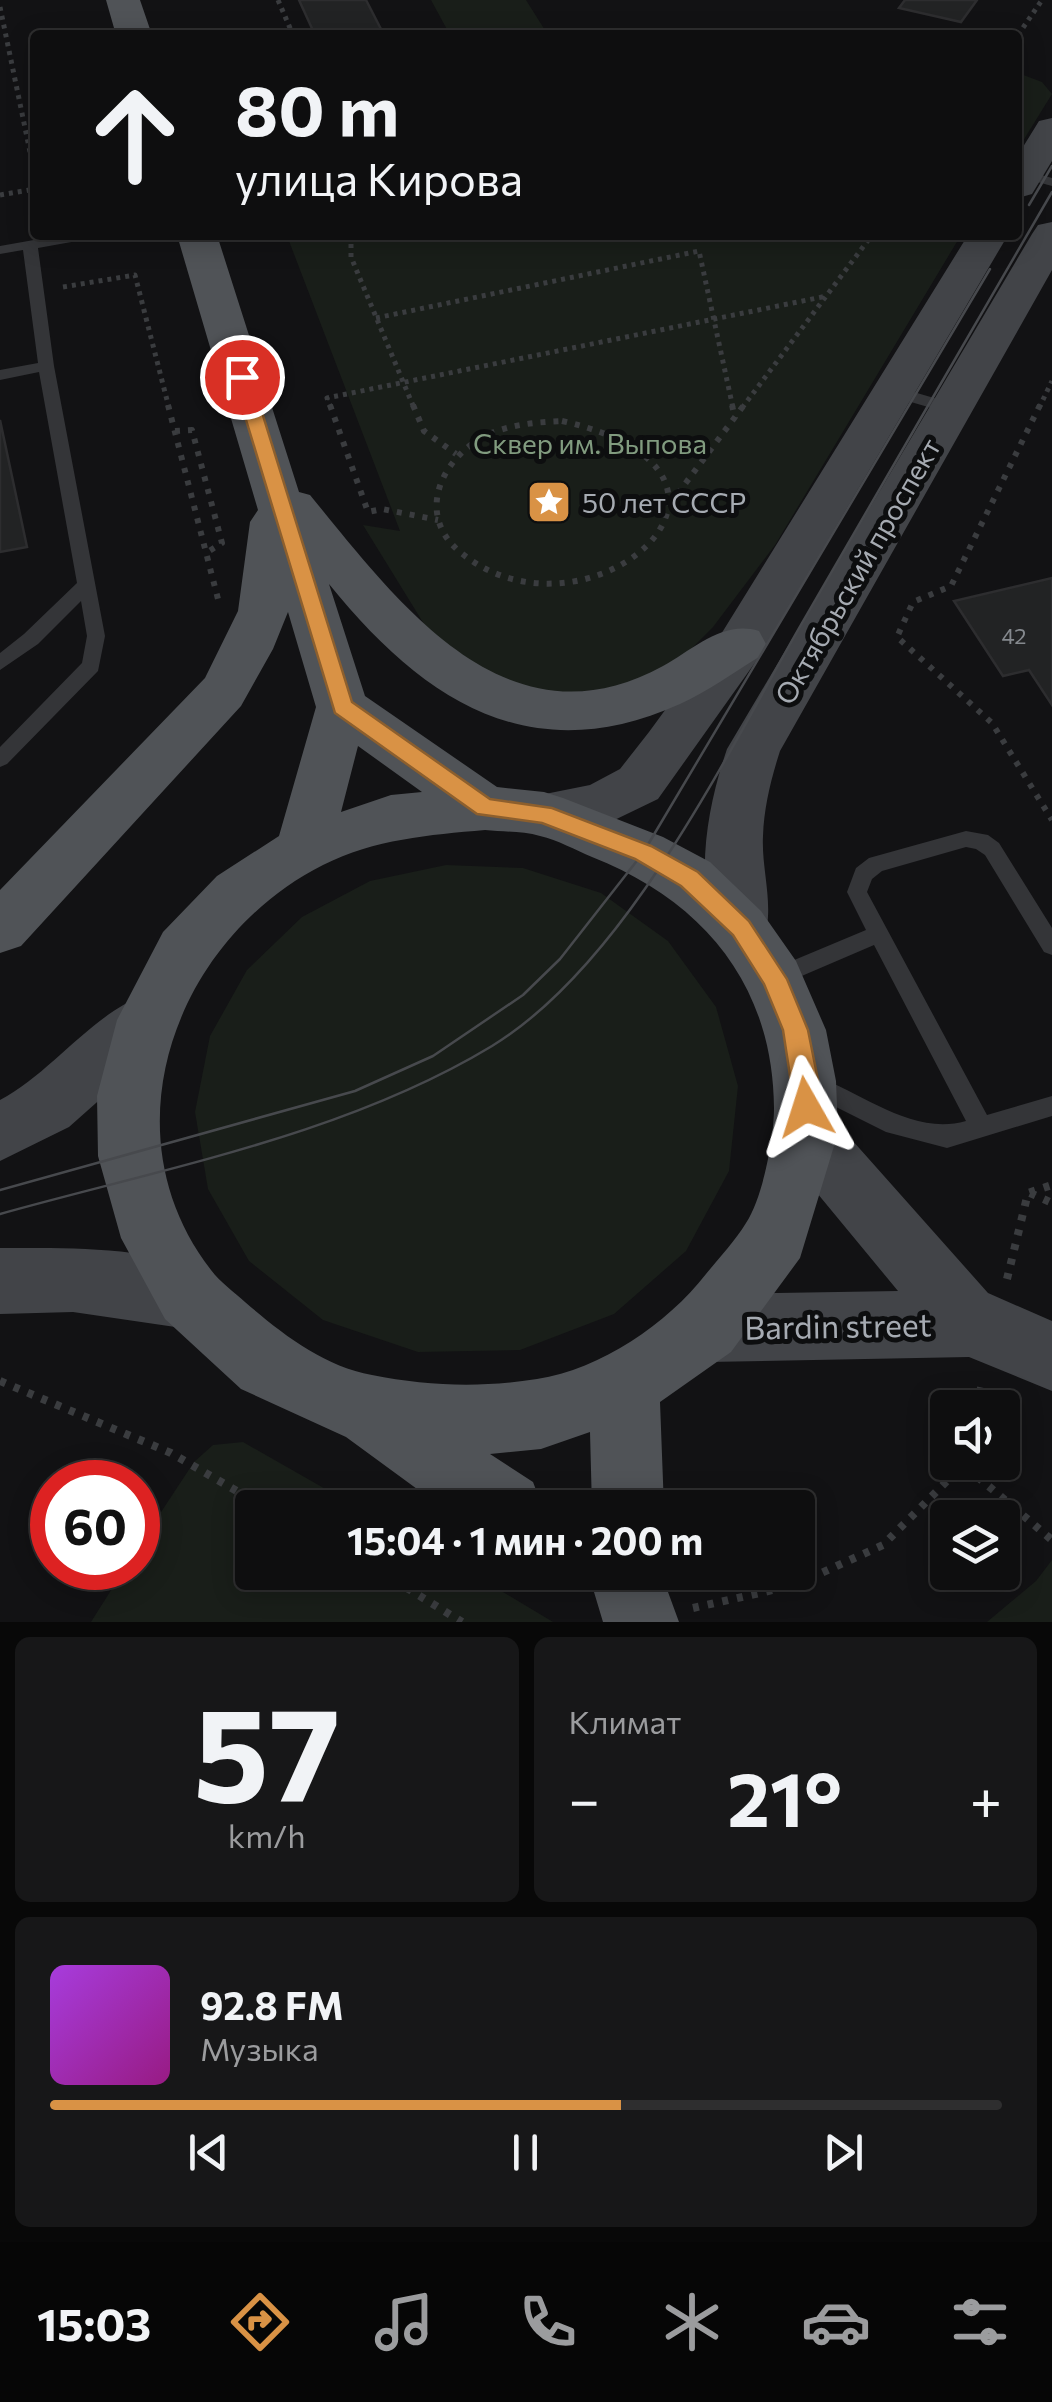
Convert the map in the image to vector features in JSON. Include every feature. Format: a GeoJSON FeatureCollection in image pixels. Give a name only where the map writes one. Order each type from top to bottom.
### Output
{"type":"FeatureCollection","features":[{"type":"Feature","properties":{"kind":"main road"},"geometry":{"type":"LineString","coordinates":[[123,0],[132,30]]}},
{"type":"Feature","properties":{"kind":"main road"},"geometry":{"type":"LineString","coordinates":[[1031,181],[1052,130]]}},
{"type":"Feature","properties":{"kind":"main road","name":"Октябрьский проспект"},"geometry":{"type":"LineString","coordinates":[[741,928],[733,848],[736,798],[754,749],[1052,234]]}},
{"type":"Feature","properties":{"kind":"main road"},"geometry":{"type":"LineString","coordinates":[[199,240],[342,707],[303,849]]}},
{"type":"Feature","properties":{"kind":"main road"},"geometry":{"type":"LineString","coordinates":[[480,1490],[362,1410],[264,1365],[189,1296],[154,1238],[130,1156],[128,1096],[147,1020],[184,950],[238,893],[303,849],[391,817],[485,808],[544,814],[600,805],[638,784],[741,644],[985,240]]}},
{"type":"Feature","properties":{"kind":"main road"},"geometry":{"type":"LineString","coordinates":[[275,484],[415,650],[450,678],[484,696],[521,708],[556,713],[599,708],[649,695],[741,644]]}},
{"type":"Feature","properties":{"kind":"main road"},"geometry":{"type":"LineString","coordinates":[[0,929],[223,692],[252,647],[267,606],[272,575],[275,484]]}},
{"type":"Feature","properties":{"kind":"main road"},"geometry":{"type":"LineString","coordinates":[[342,707],[485,808]]}},
{"type":"Feature","properties":{"kind":"main road"},"geometry":{"type":"LineString","coordinates":[[362,1410],[452,1422],[541,1414],[624,1385],[707,1328],[777,1236],[806,1107],[796,1030],[774,979],[741,928],[690,879],[663,862],[544,814]]}},
{"type":"Feature","properties":{"kind":"main road"},"geometry":{"type":"LineString","coordinates":[[0,1132],[47,1107],[147,1020]]}},
{"type":"Feature","properties":{"kind":"main road","name":"Bardin street"},"geometry":{"type":"LineString","coordinates":[[806,1107],[969,1322]]}},
{"type":"Feature","properties":{"kind":"main road"},"geometry":{"type":"LineString","coordinates":[[0,1280],[73,1280],[189,1296]]}},
{"type":"Feature","properties":{"kind":"main road","name":"Bardin street"},"geometry":{"type":"LineString","coordinates":[[707,1328],[969,1322],[992,1328],[1052,1357]]}},
{"type":"Feature","properties":{"kind":"main road"},"geometry":{"type":"LineString","coordinates":[[624,1385],[627,1490]]}},
{"type":"Feature","properties":{"kind":"lane"},"geometry":{"type":"LineString","coordinates":[[0,250],[59,240]]}},
{"type":"Feature","properties":{"kind":"lane"},"geometry":{"type":"LineString","coordinates":[[0,759],[91,666],[96,636],[46,366],[30,245]]}},
{"type":"Feature","properties":{"kind":"lane"},"geometry":{"type":"LineString","coordinates":[[0,374],[46,366]]}},
{"type":"Feature","properties":{"kind":"lane"},"geometry":{"type":"LineString","coordinates":[[893,391],[952,409]]}},
{"type":"Feature","properties":{"kind":"lane"},"geometry":{"type":"LineString","coordinates":[[0,663],[31,640],[86,585]]}},
{"type":"Feature","properties":{"kind":"lane"},"geometry":{"type":"LineString","coordinates":[[982,1128],[857,892],[863,874],[876,864],[966,839],[982,841],[992,849],[1052,946]]}},
{"type":"Feature","properties":{"kind":"lane"},"geometry":{"type":"LineString","coordinates":[[774,979],[879,934]]}},
{"type":"Feature","properties":{"kind":"lane"},"geometry":{"type":"LineString","coordinates":[[806,1107],[948,1138],[1052,1106]]}},
{"type":"Feature","properties":{"kind":"path"},"geometry":{"type":"LineString","coordinates":[[278,0],[291,30]]}},
{"type":"Feature","properties":{"kind":"path"},"geometry":{"type":"LineString","coordinates":[[1021,30],[1042,0]]}},
{"type":"Feature","properties":{"kind":"path"},"geometry":{"type":"LineString","coordinates":[[0,7],[30,153]]}},
{"type":"Feature","properties":{"kind":"path"},"geometry":{"type":"LineString","coordinates":[[0,70],[12,68]]}},
{"type":"Feature","properties":{"kind":"path"},"geometry":{"type":"LineString","coordinates":[[0,195],[30,190]]}},
{"type":"Feature","properties":{"kind":"path"},"geometry":{"type":"LineString","coordinates":[[351,240],[351,257],[424,431],[456,454]]}},
{"type":"Feature","properties":{"kind":"path"},"geometry":{"type":"LineString","coordinates":[[670,506],[666,484],[650,458],[600,428],[562,421],[501,428],[456,454],[435,492],[438,520],[456,548],[487,568],[532,581],[574,581],[604,574],[636,558],[661,533],[670,506],[868,240]]}},
{"type":"Feature","properties":{"kind":"path"},"geometry":{"type":"LineString","coordinates":[[376,318],[699,251],[734,419]]}},
{"type":"Feature","properties":{"kind":"path"},"geometry":{"type":"LineString","coordinates":[[36,291],[134,275],[220,610]]}},
{"type":"Feature","properties":{"kind":"path"},"geometry":{"type":"LineString","coordinates":[[438,520],[382,509],[368,512],[327,398],[827,296]]}},
{"type":"Feature","properties":{"kind":"path"},"geometry":{"type":"LineString","coordinates":[[1052,381],[951,586],[914,602],[898,637],[992,724],[1052,820]]}},
{"type":"Feature","properties":{"kind":"path"},"geometry":{"type":"LineString","coordinates":[[175,431],[192,430],[209,485],[222,542],[206,553]]}},
{"type":"Feature","properties":{"kind":"path"},"geometry":{"type":"LineString","coordinates":[[1028,1193],[1052,1203]]}},
{"type":"Feature","properties":{"kind":"path"},"geometry":{"type":"LineString","coordinates":[[0,1381],[171,1453],[235,1490]]}},
{"type":"Feature","properties":{"kind":"path"},"geometry":{"type":"LineString","coordinates":[[629,1596],[795,1585],[882,1545],[950,1480]]}},
{"type":"Feature","properties":{"kind":"path"},"geometry":{"type":"LineString","coordinates":[[983,1480],[1052,1540]]}},
{"type":"Feature","properties":{"kind":"path"},"geometry":{"type":"LineString","coordinates":[[410,1590],[462,1622]]}},
{"type":"Feature","properties":{"kind":"green space"},"geometry":{"type":"Polygon","coordinates":[[[431,0],[526,0],[545,30],[447,30],[431,0]]]}},
{"type":"Feature","properties":{"kind":"green space"},"geometry":{"type":"Polygon","coordinates":[[[1022,74],[1042,82],[1052,94],[1022,143],[1022,74]]]}},
{"type":"Feature","properties":{"kind":"green space","name":"Сквер им. Выпова"},"geometry":{"type":"Polygon","coordinates":[[[958,240],[775,545],[713,627],[680,660],[641,685],[537,696],[440,650],[363,525],[400,531],[289,241],[958,240]]]}},
{"type":"Feature","properties":{"kind":"green space"},"geometry":{"type":"Polygon","coordinates":[[[446,865],[523,868],[601,893],[668,941],[716,1007],[738,1086],[729,1171],[686,1251],[614,1314],[520,1350],[418,1352],[323,1320],[249,1261],[208,1189],[195,1112],[210,1036],[247,970],[302,917],[370,881],[446,865]]]}},
{"type":"Feature","properties":{"kind":"green space"},"geometry":{"type":"Polygon","coordinates":[[[243,1442],[327,1490],[235,1490],[235,1590],[499,1590],[553,1622],[91,1622],[111,1590],[160,1590],[160,1514],[194,1462],[213,1445],[243,1442]]]}},
{"type":"Feature","properties":{"kind":"green space"},"geometry":{"type":"Polygon","coordinates":[[[1052,1560],[1052,1622],[987,1622],[1036,1581],[1052,1560]]]}},
{"type":"Feature","properties":{"kind":"building"},"geometry":{"type":"Polygon","coordinates":[[[299,0],[366,0],[381,30],[313,30],[299,0]]]}},
{"type":"Feature","properties":{"kind":"building"},"geometry":{"type":"Polygon","coordinates":[[[905,0],[977,0],[961,22],[899,8],[905,0]]]}},
{"type":"Feature","properties":{"kind":"building"},"geometry":{"type":"Polygon","coordinates":[[[0,420],[27,547],[0,552],[0,420]]]}},
{"type":"Feature","properties":{"kind":"building"},"geometry":{"type":"Polygon","coordinates":[[[1052,578],[1052,705],[1029,670],[1003,676],[954,601],[1052,578]]]}},
{"type":"Feature","properties":{"kind":"tram line"},"geometry":{"type":"LineString","coordinates":[[1029,205],[1052,166]]}},
{"type":"Feature","properties":{"kind":"tram line"},"geometry":{"type":"LineString","coordinates":[[0,1214],[252,1146],[376,1103],[492,1046],[541,1010],[586,964],[668,854],[1052,192]]}},
{"type":"Feature","properties":{"kind":"tram line"},"geometry":{"type":"LineString","coordinates":[[0,1190],[355,1091],[433,1056],[523,995],[560,959],[643,853],[990,269]]}},
{"type":"Feature","properties":{"kind":"place","name":"50 лет СССР"},"geometry":{"type":"Point","coordinates":[549,502]}},
{"type":"Feature","properties":{"kind":"route"},"geometry":{"type":"LineString","coordinates":[[242,377],[342,707],[485,808],[544,814],[643,852],[690,879],[741,928],[774,979],[796,1030],[806,1107]]}}]}
